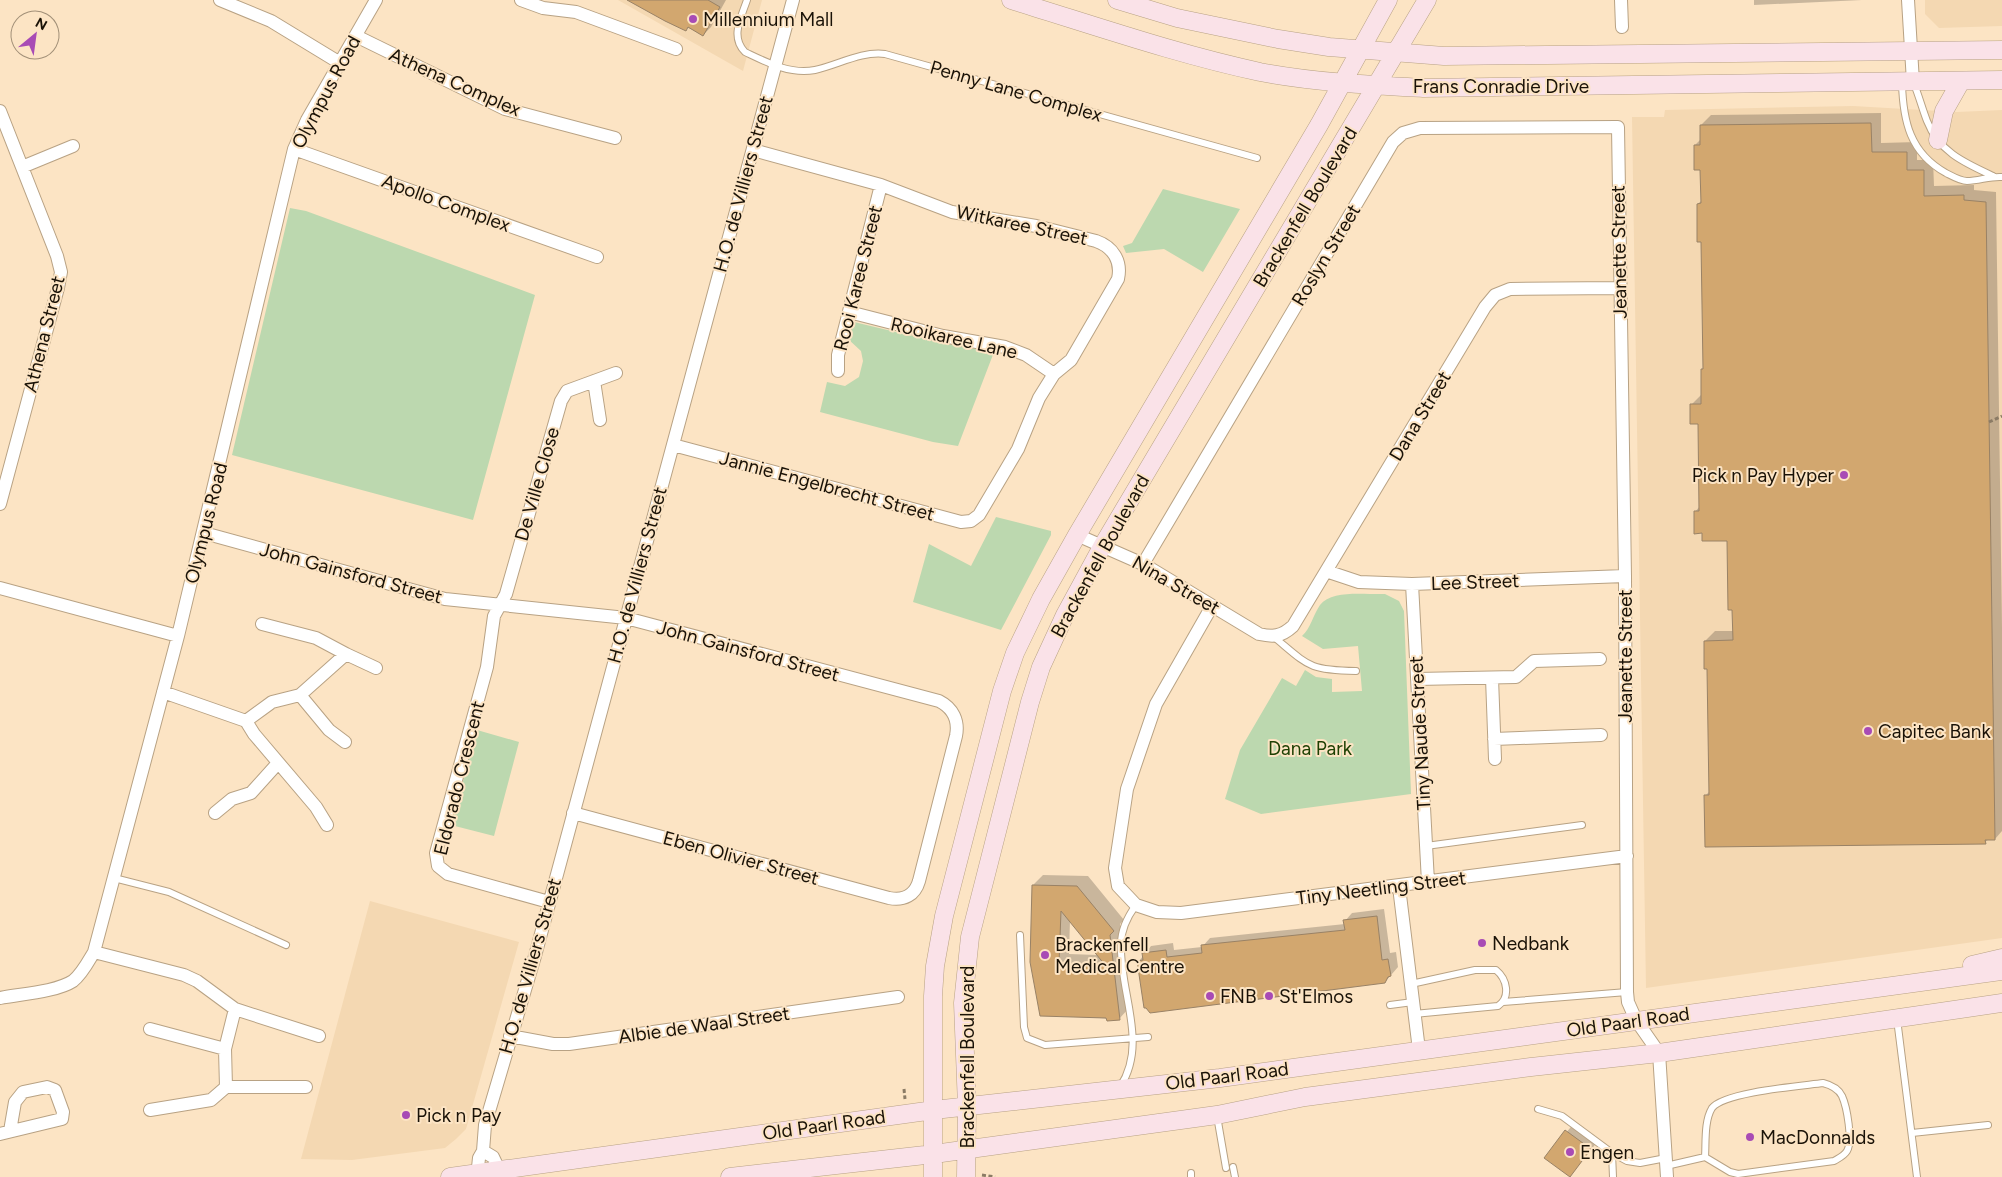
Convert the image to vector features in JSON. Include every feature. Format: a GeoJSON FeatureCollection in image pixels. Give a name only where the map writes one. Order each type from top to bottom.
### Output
{"type":"FeatureCollection","features":[{"type":"Feature","properties":{"kind":"street"},"geometry":{"type":"LineString","coordinates":[[220,0],[271,20],[340,63]]}},
{"type":"Feature","properties":{"kind":"street","name":"Olympus Road"},"geometry":{"type":"LineString","coordinates":[[0,998],[48,989],[72,981],[82,971],[94,952],[204,533],[294,149],[376,0]]}},
{"type":"Feature","properties":{"kind":"street"},"geometry":{"type":"LineString","coordinates":[[521,0],[543,8],[576,12],[676,49]]}},
{"type":"Feature","properties":{"kind":"street","name":"H.O. de Villiers Street"},"geometry":{"type":"LineString","coordinates":[[477,1175],[479,1158],[483,1150],[482,1137],[485,1125],[549,902],[793,0]]}},
{"type":"Feature","properties":{"kind":"street","name":"Frans Conradie Drive"},"geometry":{"type":"LineString","coordinates":[[1011,0],[1217,62],[1298,78],[1377,85],[1423,88],[2002,80]]}},
{"type":"Feature","properties":{"kind":"street","name":"Frans Conradie Drive"},"geometry":{"type":"LineString","coordinates":[[1116,0],[1231,30],[1287,41],[1444,56],[2002,50]]}},
{"type":"Feature","properties":{"kind":"street","name":"Brackenfell Boulevard"},"geometry":{"type":"LineString","coordinates":[[933,1177],[935,966],[944,916],[1002,691],[1015,653],[1040,599],[1343,82],[1388,0]]}},
{"type":"Feature","properties":{"kind":"street","name":"Brackenfell Boulevard"},"geometry":{"type":"LineString","coordinates":[[974,1176],[967,1149],[963,1003],[970,937],[1030,702],[1041,667],[1065,614],[1103,545],[1427,0]]}},
{"type":"Feature","properties":{"kind":"street"},"geometry":{"type":"LineString","coordinates":[[1621,0],[1622,27]]}},
{"type":"Feature","properties":{"kind":"street"},"geometry":{"type":"LineString","coordinates":[[1908,0],[1911,51],[1908,82]]}},
{"type":"Feature","properties":{"kind":"street","name":"Athena Complex"},"geometry":{"type":"LineString","coordinates":[[356,36],[505,109],[615,138]]}},
{"type":"Feature","properties":{"kind":"street"},"geometry":{"type":"LineString","coordinates":[[1938,140],[1944,111],[1961,81]]}},
{"type":"Feature","properties":{"kind":"street","name":"Athena Street"},"geometry":{"type":"LineString","coordinates":[[0,111],[57,256],[60,280],[5,461],[0,504]]}},
{"type":"Feature","properties":{"kind":"street","name":"Jeanette Street"},"geometry":{"type":"LineString","coordinates":[[1618,126],[1625,576],[1627,992],[1628,1002],[1636,1020],[1659,1053]]}},
{"type":"Feature","properties":{"kind":"street","name":"Roslyn Street"},"geometry":{"type":"LineString","coordinates":[[1142,564],[1393,142],[1404,133],[1420,128],[1618,126]]}},
{"type":"Feature","properties":{"kind":"street"},"geometry":{"type":"LineString","coordinates":[[22,167],[73,146]]}},
{"type":"Feature","properties":{"kind":"street","name":"Apollo Complex"},"geometry":{"type":"LineString","coordinates":[[294,149],[597,257]]}},
{"type":"Feature","properties":{"kind":"street","name":"Witkaree Street"},"geometry":{"type":"LineString","coordinates":[[752,150],[882,185],[952,212],[1036,226],[1096,241],[1114,253],[1119,266],[1116,285],[1071,360],[1054,374],[1039,398],[1018,449],[979,514]]}},
{"type":"Feature","properties":{"kind":"street","name":"Rooi Karee Street"},"geometry":{"type":"LineString","coordinates":[[838,371],[838,355],[882,185]]}},
{"type":"Feature","properties":{"kind":"street","name":"Dana Street"},"geometry":{"type":"LineString","coordinates":[[1274,637],[1285,633],[1293,626],[1484,308],[1496,296],[1510,289],[1620,288]]}},
{"type":"Feature","properties":{"kind":"street","name":"Rooikaree Lane"},"geometry":{"type":"LineString","coordinates":[[849,312],[943,336],[1005,346],[1026,355],[1054,374]]}},
{"type":"Feature","properties":{"kind":"street","name":"De Ville Close"},"geometry":{"type":"LineString","coordinates":[[500,605],[506,594],[561,401],[567,391],[616,374]]}},
{"type":"Feature","properties":{"kind":"street"},"geometry":{"type":"LineString","coordinates":[[594,381],[600,420]]}},
{"type":"Feature","properties":{"kind":"street","name":"Jannie Engelbrecht Street"},"geometry":{"type":"LineString","coordinates":[[673,445],[961,522],[970,521],[979,514]]}},
{"type":"Feature","properties":{"kind":"street","name":"John Gainsford Street"},"geometry":{"type":"LineString","coordinates":[[204,533],[445,599],[626,618],[939,701],[949,708],[956,718],[956,736],[919,881],[909,896]]}},
{"type":"Feature","properties":{"kind":"street","name":"Nina Street"},"geometry":{"type":"LineString","coordinates":[[1077,535],[1142,564],[1259,634],[1274,637]]}},
{"type":"Feature","properties":{"kind":"street","name":"Lee Street"},"geometry":{"type":"LineString","coordinates":[[1326,571],[1359,582],[1412,584],[1625,576]]}},
{"type":"Feature","properties":{"kind":"street","name":"Tiny Naude Street"},"geometry":{"type":"LineString","coordinates":[[1412,584],[1428,882]]}},
{"type":"Feature","properties":{"kind":"street"},"geometry":{"type":"LineString","coordinates":[[0,588],[178,636]]}},
{"type":"Feature","properties":{"kind":"street","name":"Eldorado Crescent"},"geometry":{"type":"LineString","coordinates":[[500,605],[494,616],[487,667],[435,859],[438,866],[448,874],[549,902]]}},
{"type":"Feature","properties":{"kind":"street"},"geometry":{"type":"LineString","coordinates":[[1136,905],[1118,886],[1114,868],[1127,789],[1156,704],[1212,606]]}},
{"type":"Feature","properties":{"kind":"street"},"geometry":{"type":"LineString","coordinates":[[262,624],[316,638],[376,668]]}},
{"type":"Feature","properties":{"kind":"street"},"geometry":{"type":"LineString","coordinates":[[246,721],[272,702],[300,694],[346,654]]}},
{"type":"Feature","properties":{"kind":"street"},"geometry":{"type":"LineString","coordinates":[[1417,680],[1516,677],[1534,661],[1600,659]]}},
{"type":"Feature","properties":{"kind":"street"},"geometry":{"type":"LineString","coordinates":[[1492,678],[1495,759]]}},
{"type":"Feature","properties":{"kind":"street"},"geometry":{"type":"LineString","coordinates":[[163,692],[246,721],[254,734],[316,807],[327,825]]}},
{"type":"Feature","properties":{"kind":"street"},"geometry":{"type":"LineString","coordinates":[[300,694],[329,730],[345,742]]}},
{"type":"Feature","properties":{"kind":"street"},"geometry":{"type":"LineString","coordinates":[[1494,739],[1601,735]]}},
{"type":"Feature","properties":{"kind":"street"},"geometry":{"type":"LineString","coordinates":[[216,813],[232,799],[251,793],[278,763]]}},
{"type":"Feature","properties":{"kind":"street","name":"Eben Olivier Street"},"geometry":{"type":"LineString","coordinates":[[573,813],[896,900],[909,896]]}},
{"type":"Feature","properties":{"kind":"street","name":"Tiny Neetling Street"},"geometry":{"type":"LineString","coordinates":[[1136,905],[1157,912],[1181,913],[1399,887],[1627,856]]}},
{"type":"Feature","properties":{"kind":"street"},"geometry":{"type":"LineString","coordinates":[[1399,887],[1419,1050]]}},
{"type":"Feature","properties":{"kind":"street"},"geometry":{"type":"LineString","coordinates":[[94,952],[184,975],[197,981],[235,1009],[319,1036]]}},
{"type":"Feature","properties":{"kind":"street"},"geometry":{"type":"LineString","coordinates":[[1932,981],[1977,964],[2002,958]]}},
{"type":"Feature","properties":{"kind":"street","name":"Old Paarl Road"},"geometry":{"type":"LineString","coordinates":[[450,1177],[502,1174],[934,1110],[1220,1078],[2002,971]]}},
{"type":"Feature","properties":{"kind":"street","name":"Albie de Waal Street"},"geometry":{"type":"LineString","coordinates":[[510,1036],[554,1044],[569,1044],[898,997]]}},
{"type":"Feature","properties":{"kind":"street","name":"Old Paarl Road"},"geometry":{"type":"LineString","coordinates":[[730,1177],[934,1154],[1217,1115],[1305,1097],[1531,1067],[1659,1053],[2002,1003]]}},
{"type":"Feature","properties":{"kind":"street"},"geometry":{"type":"LineString","coordinates":[[226,1086],[225,1049],[235,1009]]}},
{"type":"Feature","properties":{"kind":"street"},"geometry":{"type":"LineString","coordinates":[[150,1030],[225,1049]]}},
{"type":"Feature","properties":{"kind":"street"},"geometry":{"type":"LineString","coordinates":[[1659,1053],[1666,1167]]}},
{"type":"Feature","properties":{"kind":"street"},"geometry":{"type":"LineString","coordinates":[[47,1086],[55,1090],[63,1112],[62,1119],[57,1122],[5,1133],[15,1102],[23,1092],[47,1086]]}},
{"type":"Feature","properties":{"kind":"street"},"geometry":{"type":"LineString","coordinates":[[150,1110],[211,1100],[226,1086],[306,1087]]}},
{"type":"Feature","properties":{"kind":"street"},"geometry":{"type":"LineString","coordinates":[[483,1150],[493,1157],[502,1174]]}},
{"type":"Feature","properties":{"kind":"lane","name":"Penny Lane Complex"},"geometry":{"type":"LineString","coordinates":[[747,0],[736,36],[740,47],[745,52],[790,70],[813,71],[866,54],[885,54],[1257,158]]}},
{"type":"Feature","properties":{"kind":"lane"},"geometry":{"type":"LineString","coordinates":[[1908,82],[1927,122],[1944,148],[1960,161],[1993,176]]}},
{"type":"Feature","properties":{"kind":"lane"},"geometry":{"type":"LineString","coordinates":[[1908,82],[1903,108],[1907,127],[1921,152],[1931,162],[1953,177],[1966,181],[1993,176],[2002,177]]}},
{"type":"Feature","properties":{"kind":"lane"},"geometry":{"type":"LineString","coordinates":[[1274,637],[1312,668],[1356,671]]}},
{"type":"Feature","properties":{"kind":"lane"},"geometry":{"type":"LineString","coordinates":[[1426,846],[1582,825]]}},
{"type":"Feature","properties":{"kind":"lane"},"geometry":{"type":"LineString","coordinates":[[114,878],[169,892],[286,945]]}},
{"type":"Feature","properties":{"kind":"lane"},"geometry":{"type":"LineString","coordinates":[[1118,1089],[1130,1072],[1133,1039],[1121,943],[1127,918],[1136,905]]}},
{"type":"Feature","properties":{"kind":"lane"},"geometry":{"type":"LineString","coordinates":[[1020,935],[1024,1028],[1027,1038],[1045,1045],[1148,1037]]}},
{"type":"Feature","properties":{"kind":"lane"},"geometry":{"type":"LineString","coordinates":[[1411,984],[1475,970],[1496,970],[1504,980],[1506,992],[1503,1002]]}},
{"type":"Feature","properties":{"kind":"lane"},"geometry":{"type":"LineString","coordinates":[[1390,1005],[1414,1008],[1498,1006],[1503,1002],[1627,992]]}},
{"type":"Feature","properties":{"kind":"lane"},"geometry":{"type":"LineString","coordinates":[[1897,1017],[1917,1177]]}},
{"type":"Feature","properties":{"kind":"lane"},"geometry":{"type":"LineString","coordinates":[[1538,1109],[1562,1116],[1612,1153],[1627,1161],[1666,1167],[1705,1157],[1730,1172],[1738,1174],[1834,1161],[1843,1156],[1850,1145],[1850,1134],[1843,1096],[1830,1085],[1823,1083],[1726,1098],[1718,1102],[1708,1116],[1705,1157]]}},
{"type":"Feature","properties":{"kind":"lane"},"geometry":{"type":"LineString","coordinates":[[1217,1115],[1234,1177]]}},
{"type":"Feature","properties":{"kind":"lane"},"geometry":{"type":"LineString","coordinates":[[1912,1134],[1988,1125]]}},
{"type":"Feature","properties":{"kind":"lane"},"geometry":{"type":"LineString","coordinates":[[1612,1153],[1613,1177]]}},
{"type":"Feature","properties":{"kind":"path"},"geometry":{"type":"LineString","coordinates":[[1989,422],[2002,416]]}},
{"type":"Feature","properties":{"kind":"path"},"geometry":{"type":"LineString","coordinates":[[974,1176],[995,1177]]}},
{"type":"Feature","properties":{"kind":"shaded area"},"geometry":{"type":"Polygon","coordinates":[[[618,0],[762,0],[743,71],[618,0]]]}},
{"type":"Feature","properties":{"kind":"shaded area"},"geometry":{"type":"Polygon","coordinates":[[[1925,0],[2002,0],[2002,26],[1939,28],[1925,14],[1925,0]]]}},
{"type":"Feature","properties":{"kind":"shaded area","name":"Pick n Pay Hyper"},"geometry":{"type":"Polygon","coordinates":[[[1853,106],[1957,112],[2002,110],[2002,938],[1646,988],[1632,117],[1664,117],[1665,110],[1853,106]]]}},
{"type":"Feature","properties":{"kind":"shaded area"},"geometry":{"type":"Polygon","coordinates":[[[370,901],[519,942],[466,1129],[456,1139],[445,1148],[352,1160],[301,1159],[370,901]]]}},
{"type":"Feature","properties":{"kind":"green space"},"geometry":{"type":"Polygon","coordinates":[[[1163,189],[1240,209],[1203,272],[1164,249],[1126,253],[1123,246],[1132,243],[1163,189]]]}},
{"type":"Feature","properties":{"kind":"green space"},"geometry":{"type":"Polygon","coordinates":[[[290,208],[306,211],[535,295],[473,520],[232,455],[290,208]]]}},
{"type":"Feature","properties":{"kind":"green space"},"geometry":{"type":"Polygon","coordinates":[[[854,322],[942,343],[994,352],[958,446],[933,442],[820,412],[827,382],[845,386],[859,377],[863,361],[861,351],[848,339],[854,322]]]}},
{"type":"Feature","properties":{"kind":"green space"},"geometry":{"type":"Polygon","coordinates":[[[996,517],[1051,531],[1051,535],[1001,630],[913,602],[929,544],[971,566],[996,517]]]}},
{"type":"Feature","properties":{"kind":"green space","name":"Dana Park"},"geometry":{"type":"Polygon","coordinates":[[[1385,594],[1399,601],[1404,611],[1411,794],[1261,814],[1225,799],[1240,750],[1282,678],[1296,686],[1305,670],[1316,677],[1332,679],[1332,692],[1362,691],[1358,646],[1323,649],[1302,636],[1308,629],[1320,605],[1325,600],[1341,595],[1385,594]]]}},
{"type":"Feature","properties":{"kind":"green space"},"geometry":{"type":"Polygon","coordinates":[[[477,730],[519,742],[494,836],[451,825],[477,730]]]}},
{"type":"Feature","properties":{"kind":"building","name":"Millennium Mall"},"geometry":{"type":"Polygon","coordinates":[[[627,0],[708,0],[720,7],[703,36],[688,27],[686,31],[627,0]]]}},
{"type":"Feature","properties":{"kind":"building","name":"Pick n Pay Hyper"},"geometry":{"type":"Polygon","coordinates":[[[1871,123],[1872,152],[1907,152],[1907,170],[1924,170],[1924,196],[1964,195],[1964,200],[1986,202],[1995,840],[1985,840],[1986,844],[1705,847],[1704,795],[1709,795],[1707,669],[1704,669],[1704,641],[1733,640],[1732,610],[1728,610],[1727,541],[1702,541],[1702,533],[1694,534],[1694,511],[1699,511],[1698,424],[1690,424],[1690,404],[1701,404],[1701,369],[1703,369],[1701,242],[1697,242],[1697,204],[1701,203],[1700,170],[1694,170],[1694,145],[1700,145],[1700,125],[1871,123]]]}},
{"type":"Feature","properties":{"kind":"building","name":"Brackenfell Medical Centre"},"geometry":{"type":"Polygon","coordinates":[[[1032,885],[1077,886],[1114,931],[1110,935],[1120,1020],[1107,1021],[1106,1018],[1040,1016],[1030,962],[1032,885]],[[1061,911],[1059,964],[1105,965],[1061,911]]]}},
{"type":"Feature","properties":{"kind":"building"},"geometry":{"type":"Polygon","coordinates":[[[1377,916],[1382,960],[1388,959],[1391,976],[1388,977],[1385,983],[1150,1013],[1144,1008],[1137,961],[1143,960],[1142,953],[1166,950],[1167,957],[1202,953],[1201,945],[1345,930],[1343,920],[1377,916]]]}},
{"type":"Feature","properties":{"kind":"building"},"geometry":{"type":"Polygon","coordinates":[[[1565,1130],[1591,1149],[1570,1177],[1544,1158],[1565,1130]]]}},
{"type":"Feature","properties":{"kind":"place","name":"Millennium Mall"},"geometry":{"type":"Point","coordinates":[693,19]}},
{"type":"Feature","properties":{"kind":"place","name":"Pick n Pay Hyper"},"geometry":{"type":"Point","coordinates":[1844,475]}},
{"type":"Feature","properties":{"kind":"place","name":"Capitec Bank"},"geometry":{"type":"Point","coordinates":[1868,731]}},
{"type":"Feature","properties":{"kind":"place","name":"Nedbank"},"geometry":{"type":"Point","coordinates":[1482,943]}},
{"type":"Feature","properties":{"kind":"place","name":"Brackenfell Medical Centre"},"geometry":{"type":"Point","coordinates":[1045,955]}},
{"type":"Feature","properties":{"kind":"place","name":"FNB"},"geometry":{"type":"Point","coordinates":[1210,996]}},
{"type":"Feature","properties":{"kind":"place","name":"St'Elmos"},"geometry":{"type":"Point","coordinates":[1269,996]}},
{"type":"Feature","properties":{"kind":"place","name":"Pick n Pay"},"geometry":{"type":"Point","coordinates":[406,1115]}},
{"type":"Feature","properties":{"kind":"place","name":"MacDonnalds"},"geometry":{"type":"Point","coordinates":[1750,1137]}},
{"type":"Feature","properties":{"kind":"place","name":"Engen"},"geometry":{"type":"Point","coordinates":[1570,1152]}}]}
